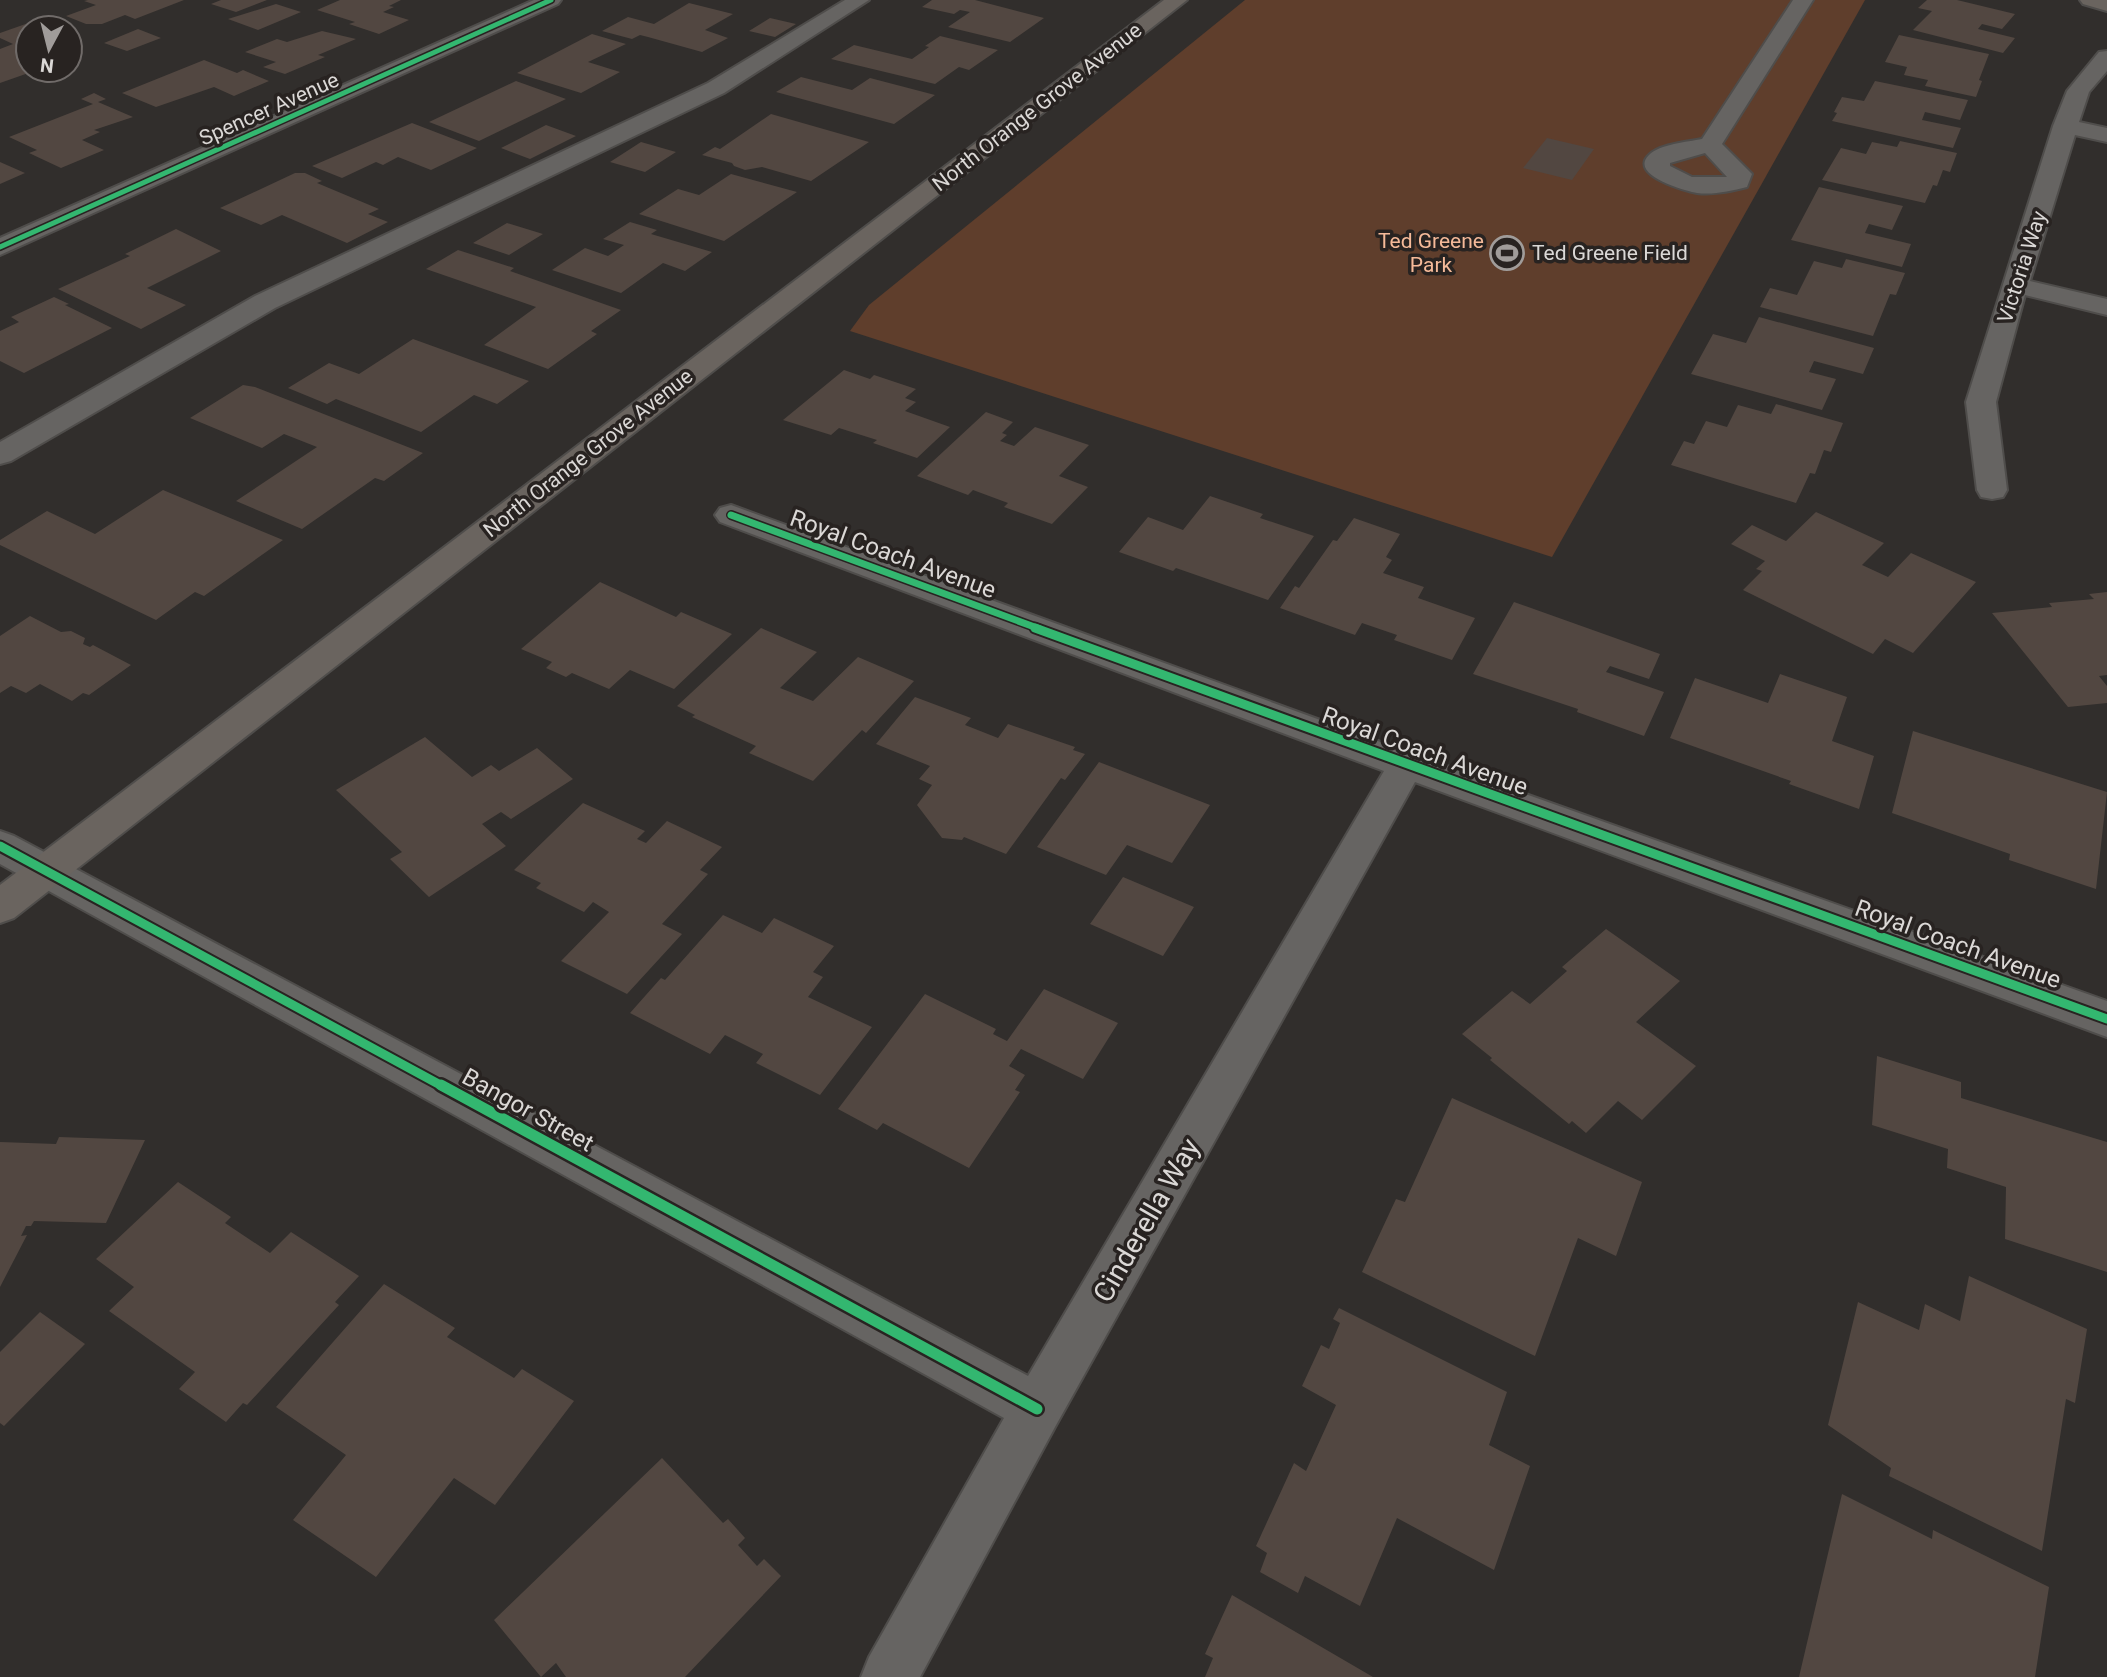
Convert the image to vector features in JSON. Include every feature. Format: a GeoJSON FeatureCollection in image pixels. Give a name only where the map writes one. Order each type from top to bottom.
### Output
{"type":"FeatureCollection","features":[{"type":"Feature","properties":{"kind":"main road","name":"North Orange Grove Avenue"},"geometry":{"type":"LineString","coordinates":[[0,907],[1177,0]]}},
{"type":"Feature","properties":{"kind":"main road"},"geometry":{"type":"LineString","coordinates":[[2090,0],[2107,5]]}},
{"type":"Feature","properties":{"kind":"street","name":"Spencer Avenue"},"geometry":{"type":"LineString","coordinates":[[0,247],[551,0]]}},
{"type":"Feature","properties":{"kind":"street"},"geometry":{"type":"LineString","coordinates":[[0,455],[265,302],[716,88],[859,0]]}},
{"type":"Feature","properties":{"kind":"street"},"geometry":{"type":"LineString","coordinates":[[1710,145],[1803,0]]}},
{"type":"Feature","properties":{"kind":"street","name":"Victoria Way"},"geometry":{"type":"LineString","coordinates":[[1992,490],[1981,402],[2065,126],[2078,91],[2107,57]]}},
{"type":"Feature","properties":{"kind":"street"},"geometry":{"type":"LineString","coordinates":[[2065,126],[2107,135]]}},
{"type":"Feature","properties":{"kind":"street"},"geometry":{"type":"LineString","coordinates":[[2015,285],[2107,307]]}},
{"type":"Feature","properties":{"kind":"street","name":"Royal Coach Avenue"},"geometry":{"type":"LineString","coordinates":[[731,515],[1406,765],[2107,1019]]}},
{"type":"Feature","properties":{"kind":"street","name":"Cinderella Way"},"geometry":{"type":"LineString","coordinates":[[889,1677],[1037,1409],[1406,765]]}},
{"type":"Feature","properties":{"kind":"street","name":"Bangor Street"},"geometry":{"type":"LineString","coordinates":[[0,846],[1037,1409]]}},
{"type":"Feature","properties":{"kind":"green space","name":"Ted Greene Park"},"geometry":{"type":"Polygon","coordinates":[[[1245,0],[1865,0],[1552,557],[850,331],[869,305],[1245,0]]]}},
{"type":"Feature","properties":{"kind":"building"},"geometry":{"type":"Polygon","coordinates":[[[184,0],[135,19],[125,15],[102,24],[86,24],[84,14],[71,14],[96,5],[84,1],[184,0]]]}},
{"type":"Feature","properties":{"kind":"building"},"geometry":{"type":"Polygon","coordinates":[[[221,0],[267,0],[236,12],[211,4],[221,0]]]}},
{"type":"Feature","properties":{"kind":"building"},"geometry":{"type":"Polygon","coordinates":[[[340,0],[401,0],[383,12],[409,20],[379,34],[349,24],[355,22],[317,10],[340,0]]]}},
{"type":"Feature","properties":{"kind":"building"},"geometry":{"type":"Polygon","coordinates":[[[932,0],[975,0],[1044,18],[1010,42],[948,27],[970,12],[960,10],[954,14],[922,7],[932,0]]]}},
{"type":"Feature","properties":{"kind":"building"},"geometry":{"type":"Polygon","coordinates":[[[1927,0],[1957,0],[2015,14],[2002,29],[1982,24],[1978,29],[2015,38],[2003,53],[1913,30],[1932,11],[1918,8],[1927,0]]]}},
{"type":"Feature","properties":{"kind":"building"},"geometry":{"type":"Polygon","coordinates":[[[689,3],[733,14],[705,30],[728,38],[702,52],[640,35],[632,39],[602,31],[628,17],[654,24],[689,3]]]}},
{"type":"Feature","properties":{"kind":"building"},"geometry":{"type":"Polygon","coordinates":[[[276,4],[301,12],[258,30],[228,19],[276,4]]]}},
{"type":"Feature","properties":{"kind":"building"},"geometry":{"type":"Polygon","coordinates":[[[770,18],[796,24],[775,37],[749,31],[770,18]]]}},
{"type":"Feature","properties":{"kind":"building"},"geometry":{"type":"Polygon","coordinates":[[[14,28],[14,78],[0,83],[0,49],[13,44],[0,38],[0,33],[14,28]]]}},
{"type":"Feature","properties":{"kind":"building"},"geometry":{"type":"Polygon","coordinates":[[[138,29],[161,38],[127,51],[104,43],[138,29]]]}},
{"type":"Feature","properties":{"kind":"building"},"geometry":{"type":"Polygon","coordinates":[[[322,31],[356,39],[318,55],[325,57],[285,74],[263,67],[276,62],[245,52],[277,39],[287,42],[322,31]]]}},
{"type":"Feature","properties":{"kind":"building"},"geometry":{"type":"Polygon","coordinates":[[[592,34],[626,44],[588,62],[620,72],[581,93],[517,73],[592,34]]]}},
{"type":"Feature","properties":{"kind":"building"},"geometry":{"type":"Polygon","coordinates":[[[1899,35],[1989,54],[1976,97],[1925,86],[1928,80],[1904,75],[1907,67],[1885,62],[1899,35]]]}},
{"type":"Feature","properties":{"kind":"building"},"geometry":{"type":"Polygon","coordinates":[[[940,36],[998,50],[969,70],[959,67],[935,84],[831,59],[854,45],[912,59],[940,36]]]}},
{"type":"Feature","properties":{"kind":"building"},"geometry":{"type":"Polygon","coordinates":[[[204,60],[237,73],[243,70],[269,81],[234,96],[214,87],[156,107],[122,93],[204,60]]]}},
{"type":"Feature","properties":{"kind":"building"},"geometry":{"type":"Polygon","coordinates":[[[801,77],[852,90],[870,78],[935,95],[894,124],[776,92],[801,77]]]}},
{"type":"Feature","properties":{"kind":"building"},"geometry":{"type":"Polygon","coordinates":[[[516,81],[566,99],[479,141],[429,122],[516,81]]]}},
{"type":"Feature","properties":{"kind":"building"},"geometry":{"type":"Polygon","coordinates":[[[1875,81],[1968,100],[1960,120],[1925,112],[1922,120],[1961,128],[1953,148],[1832,121],[1842,97],[1864,101],[1875,81]]]}},
{"type":"Feature","properties":{"kind":"building"},"geometry":{"type":"Polygon","coordinates":[[[94,93],[106,99],[98,102],[133,117],[94,130],[100,132],[82,140],[104,150],[61,168],[29,153],[37,150],[9,137],[93,104],[81,99],[94,93]]]}},
{"type":"Feature","properties":{"kind":"building"},"geometry":{"type":"Polygon","coordinates":[[[771,114],[869,142],[811,181],[762,167],[745,170],[732,163],[702,155],[715,147],[720,149],[771,114]]]}},
{"type":"Feature","properties":{"kind":"building"},"geometry":{"type":"Polygon","coordinates":[[[412,123],[477,148],[431,170],[398,157],[383,165],[376,162],[342,178],[312,166],[412,123]]]}},
{"type":"Feature","properties":{"kind":"building"},"geometry":{"type":"Polygon","coordinates":[[[546,125],[576,136],[530,159],[501,148],[546,125]]]}},
{"type":"Feature","properties":{"kind":"building"},"geometry":{"type":"Polygon","coordinates":[[[1547,138],[1594,149],[1572,180],[1523,168],[1547,138]]]}},
{"type":"Feature","properties":{"kind":"building"},"geometry":{"type":"Polygon","coordinates":[[[1900,141],[1957,153],[1950,172],[1943,170],[1937,186],[1933,185],[1925,203],[1822,180],[1841,148],[1866,154],[1872,142],[1897,147],[1900,141]]]}},
{"type":"Feature","properties":{"kind":"building"},"geometry":{"type":"Polygon","coordinates":[[[641,142],[676,152],[645,172],[610,162],[641,142]]]}},
{"type":"Feature","properties":{"kind":"building"},"geometry":{"type":"Polygon","coordinates":[[[0,162],[25,173],[0,184],[0,162]]]}},
{"type":"Feature","properties":{"kind":"building"},"geometry":{"type":"Polygon","coordinates":[[[295,173],[305,173],[322,181],[317,183],[379,209],[368,214],[388,222],[347,243],[282,215],[261,225],[220,208],[295,173]]]}},
{"type":"Feature","properties":{"kind":"building"},"geometry":{"type":"Polygon","coordinates":[[[731,174],[797,192],[724,241],[639,214],[678,189],[699,195],[731,174]]]}},
{"type":"Feature","properties":{"kind":"building"},"geometry":{"type":"Polygon","coordinates":[[[1819,187],[1903,206],[1892,230],[1869,224],[1865,233],[1911,244],[1902,267],[1791,240],[1819,187]]]}},
{"type":"Feature","properties":{"kind":"building"},"geometry":{"type":"Polygon","coordinates":[[[630,222],[657,230],[651,234],[712,252],[685,271],[663,263],[621,293],[552,270],[585,248],[608,256],[624,245],[603,239],[630,222]]]}},
{"type":"Feature","properties":{"kind":"building"},"geometry":{"type":"Polygon","coordinates":[[[507,223],[543,234],[509,255],[473,243],[507,223]]]}},
{"type":"Feature","properties":{"kind":"building"},"geometry":{"type":"Polygon","coordinates":[[[176,229],[221,251],[147,288],[186,305],[141,329],[58,289],[130,256],[125,254],[176,229]]]}},
{"type":"Feature","properties":{"kind":"building"},"geometry":{"type":"Polygon","coordinates":[[[458,250],[514,268],[510,271],[621,310],[591,331],[597,334],[548,369],[484,345],[536,307],[426,269],[458,250]]]}},
{"type":"Feature","properties":{"kind":"building"},"geometry":{"type":"Polygon","coordinates":[[[1846,259],[1905,273],[1896,295],[1890,294],[1873,336],[1760,307],[1770,288],[1797,295],[1814,261],[1842,268],[1846,259]]]}},
{"type":"Feature","properties":{"kind":"building"},"geometry":{"type":"Polygon","coordinates":[[[54,297],[112,328],[24,373],[0,361],[0,331],[19,322],[11,317],[54,297]]]}},
{"type":"Feature","properties":{"kind":"building"},"geometry":{"type":"Polygon","coordinates":[[[1759,317],[1874,348],[1863,374],[1814,361],[1809,372],[1836,379],[1822,410],[1691,374],[1713,334],[1746,343],[1759,317]]]}},
{"type":"Feature","properties":{"kind":"building"},"geometry":{"type":"Polygon","coordinates":[[[413,339],[529,381],[497,404],[474,395],[421,432],[336,399],[327,404],[288,388],[329,363],[359,374],[413,339]]]}},
{"type":"Feature","properties":{"kind":"building"},"geometry":{"type":"Polygon","coordinates":[[[844,370],[870,379],[874,375],[916,389],[905,398],[916,402],[905,411],[950,427],[917,458],[873,443],[877,440],[839,428],[831,435],[783,420],[844,370]]]}},
{"type":"Feature","properties":{"kind":"building"},"geometry":{"type":"Polygon","coordinates":[[[243,385],[255,387],[423,453],[384,481],[375,478],[302,529],[236,501],[317,447],[284,434],[262,448],[190,418],[243,385]]]}},
{"type":"Feature","properties":{"kind":"building"},"geometry":{"type":"Polygon","coordinates":[[[1776,404],[1843,423],[1831,452],[1824,450],[1815,474],[1810,473],[1796,503],[1671,465],[1684,441],[1694,444],[1706,421],[1727,427],[1738,405],[1771,414],[1776,404]]]}},
{"type":"Feature","properties":{"kind":"building"},"geometry":{"type":"Polygon","coordinates":[[[986,412],[1013,422],[1002,433],[1007,435],[1000,441],[1014,446],[1035,427],[1089,445],[1059,476],[1088,487],[1052,524],[1004,507],[1008,503],[973,490],[968,495],[917,476],[986,412]]]}},
{"type":"Feature","properties":{"kind":"building"},"geometry":{"type":"Polygon","coordinates":[[[163,490],[283,540],[204,596],[195,592],[156,620],[0,545],[0,540],[47,511],[95,534],[163,490]]]}},
{"type":"Feature","properties":{"kind":"building"},"geometry":{"type":"Polygon","coordinates":[[[1210,496],[1263,514],[1260,518],[1314,536],[1268,600],[1176,568],[1173,571],[1119,552],[1148,517],[1183,530],[1210,496]]]}},
{"type":"Feature","properties":{"kind":"building"},"geometry":{"type":"Polygon","coordinates":[[[1816,512],[1884,543],[1862,565],[1888,577],[1911,553],[1976,582],[1913,653],[1885,639],[1873,654],[1743,590],[1762,571],[1756,569],[1765,561],[1731,544],[1752,525],[1786,541],[1816,512]]]}},
{"type":"Feature","properties":{"kind":"building"},"geometry":{"type":"Polygon","coordinates":[[[1354,518],[1400,534],[1386,557],[1392,560],[1383,573],[1424,587],[1418,598],[1475,618],[1452,660],[1394,640],[1397,635],[1362,623],[1355,635],[1280,608],[1295,586],[1299,588],[1333,540],[1337,541],[1354,518]]]}},
{"type":"Feature","properties":{"kind":"building"},"geometry":{"type":"Polygon","coordinates":[[[600,582],[676,617],[681,612],[732,634],[674,689],[630,670],[609,689],[572,673],[566,677],[546,668],[552,662],[521,649],[600,582]]]}},
{"type":"Feature","properties":{"kind":"building"},"geometry":{"type":"Polygon","coordinates":[[[2107,592],[2107,675],[2099,676],[2107,686],[2107,703],[2068,707],[1992,613],[2052,607],[2049,603],[2094,599],[2089,594],[2107,592]]]}},
{"type":"Feature","properties":{"kind":"building"},"geometry":{"type":"Polygon","coordinates":[[[1514,602],[1660,654],[1649,679],[1610,666],[1606,672],[1664,692],[1644,736],[1577,712],[1578,709],[1473,674],[1514,602]]]}},
{"type":"Feature","properties":{"kind":"building"},"geometry":{"type":"Polygon","coordinates":[[[30,616],[61,632],[71,631],[85,638],[83,644],[90,647],[93,645],[131,665],[89,695],[83,693],[72,701],[40,684],[26,693],[11,686],[0,693],[0,636],[30,616]]]}},
{"type":"Feature","properties":{"kind":"building"},"geometry":{"type":"Polygon","coordinates":[[[761,628],[817,652],[780,688],[813,701],[858,657],[914,681],[866,733],[862,730],[813,781],[749,753],[756,746],[692,717],[695,715],[677,706],[761,628]]]}},
{"type":"Feature","properties":{"kind":"building"},"geometry":{"type":"Polygon","coordinates":[[[1780,674],[1847,697],[1832,741],[1874,756],[1859,809],[1789,784],[1791,781],[1670,738],[1695,678],[1768,703],[1780,674]]]}},
{"type":"Feature","properties":{"kind":"building"},"geometry":{"type":"Polygon","coordinates":[[[915,697],[971,718],[965,725],[998,738],[1008,724],[1075,747],[1073,750],[1085,754],[1065,780],[1061,778],[1006,854],[964,837],[962,840],[942,838],[917,805],[932,785],[919,779],[930,766],[876,744],[915,697]]]}},
{"type":"Feature","properties":{"kind":"building"},"geometry":{"type":"Polygon","coordinates":[[[1913,731],[2107,792],[2096,889],[2009,860],[2010,854],[1892,813],[1913,731]]]}},
{"type":"Feature","properties":{"kind":"building"},"geometry":{"type":"Polygon","coordinates":[[[425,737],[472,777],[491,765],[499,771],[537,748],[573,779],[511,819],[501,812],[482,824],[506,846],[429,897],[390,859],[402,852],[336,790],[425,737]]]}},
{"type":"Feature","properties":{"kind":"building"},"geometry":{"type":"Polygon","coordinates":[[[1099,762],[1210,805],[1172,863],[1127,845],[1106,875],[1037,847],[1099,762]]]}},
{"type":"Feature","properties":{"kind":"building"},"geometry":{"type":"Polygon","coordinates":[[[583,803],[645,831],[637,839],[646,843],[667,821],[722,847],[700,870],[708,874],[662,924],[682,934],[627,994],[561,961],[609,912],[593,902],[584,912],[536,888],[541,883],[514,870],[583,803]]]}},
{"type":"Feature","properties":{"kind":"building"},"geometry":{"type":"Polygon","coordinates":[[[1123,877],[1194,907],[1163,956],[1090,924],[1123,877]]]}},
{"type":"Feature","properties":{"kind":"building"},"geometry":{"type":"Polygon","coordinates":[[[723,915],[762,933],[774,918],[834,946],[813,972],[823,977],[808,997],[872,1027],[820,1095],[756,1063],[763,1054],[725,1035],[710,1054],[630,1013],[661,978],[665,980],[723,915]]]}},
{"type":"Feature","properties":{"kind":"building"},"geometry":{"type":"Polygon","coordinates":[[[1606,929],[1680,981],[1636,1022],[1696,1066],[1642,1120],[1618,1101],[1586,1133],[1572,1121],[1569,1124],[1462,1034],[1512,991],[1530,1004],[1567,971],[1562,967],[1606,929]]]}},
{"type":"Feature","properties":{"kind":"building"},"geometry":{"type":"Polygon","coordinates":[[[1044,989],[1118,1023],[1083,1079],[1021,1049],[1009,1066],[1025,1075],[1015,1090],[1020,1092],[969,1168],[883,1123],[877,1130],[838,1109],[925,994],[996,1029],[993,1034],[1007,1041],[1044,989]]]}},
{"type":"Feature","properties":{"kind":"building"},"geometry":{"type":"Polygon","coordinates":[[[1877,1056],[1961,1082],[1961,1098],[2107,1142],[2107,1272],[2005,1239],[2006,1187],[1947,1168],[1948,1149],[1872,1125],[1877,1056]]]}},
{"type":"Feature","properties":{"kind":"building"},"geometry":{"type":"Polygon","coordinates":[[[1452,1098],[1642,1182],[1616,1256],[1578,1238],[1535,1356],[1362,1272],[1396,1199],[1405,1202],[1452,1098]]]}},
{"type":"Feature","properties":{"kind":"building"},"geometry":{"type":"Polygon","coordinates":[[[59,1137],[145,1140],[106,1223],[34,1221],[31,1226],[26,1226],[21,1236],[27,1235],[0,1287],[0,1142],[56,1144],[59,1137]]]}},
{"type":"Feature","properties":{"kind":"building"},"geometry":{"type":"Polygon","coordinates":[[[178,1182],[231,1217],[225,1223],[270,1253],[291,1232],[359,1276],[335,1302],[339,1305],[247,1405],[243,1403],[226,1422],[179,1389],[195,1372],[109,1311],[134,1287],[96,1259],[178,1182]]]}},
{"type":"Feature","properties":{"kind":"building"},"geometry":{"type":"Polygon","coordinates":[[[1969,1276],[2087,1329],[2075,1403],[2066,1399],[2042,1551],[1889,1476],[1891,1468],[1828,1425],[1858,1302],[1919,1330],[1925,1304],[1960,1321],[1969,1276]]]}},
{"type":"Feature","properties":{"kind":"building"},"geometry":{"type":"Polygon","coordinates":[[[384,1284],[455,1328],[447,1337],[514,1378],[522,1369],[574,1401],[495,1505],[454,1478],[376,1577],[293,1520],[346,1455],[276,1407],[384,1284]]]}},
{"type":"Feature","properties":{"kind":"building"},"geometry":{"type":"Polygon","coordinates":[[[1339,1308],[1507,1392],[1489,1445],[1530,1466],[1494,1570],[1397,1518],[1360,1606],[1305,1576],[1298,1593],[1260,1572],[1267,1553],[1256,1546],[1294,1463],[1306,1471],[1336,1405],[1302,1386],[1321,1345],[1329,1349],[1340,1323],[1333,1319],[1339,1308]]]}},
{"type":"Feature","properties":{"kind":"building"},"geometry":{"type":"Polygon","coordinates":[[[40,1312],[85,1344],[4,1426],[0,1423],[0,1352],[40,1312]]]}},
{"type":"Feature","properties":{"kind":"building"},"geometry":{"type":"Polygon","coordinates":[[[662,1458],[723,1523],[728,1519],[745,1538],[738,1545],[757,1566],[764,1559],[781,1576],[685,1677],[566,1677],[556,1663],[541,1677],[494,1620],[662,1458]]]}},
{"type":"Feature","properties":{"kind":"building"},"geometry":{"type":"Polygon","coordinates":[[[1842,1494],[1932,1539],[1933,1530],[2049,1587],[2035,1677],[1799,1677],[1842,1494]]]}},
{"type":"Feature","properties":{"kind":"building"},"geometry":{"type":"Polygon","coordinates":[[[1232,1595],[1373,1677],[1205,1677],[1213,1658],[1205,1654],[1232,1595]]]}},
{"type":"Feature","properties":{"kind":"cycle path"},"geometry":{"type":"LineString","coordinates":[[0,247],[551,0]]}},
{"type":"Feature","properties":{"kind":"cycle path"},"geometry":{"type":"LineString","coordinates":[[731,515],[1406,765],[2107,1019]]}},
{"type":"Feature","properties":{"kind":"cycle path"},"geometry":{"type":"LineString","coordinates":[[0,846],[1037,1409]]}},
{"type":"Feature","properties":{"kind":"place","name":"Ted Greene Field"},"geometry":{"type":"Point","coordinates":[1507,253]}}]}
